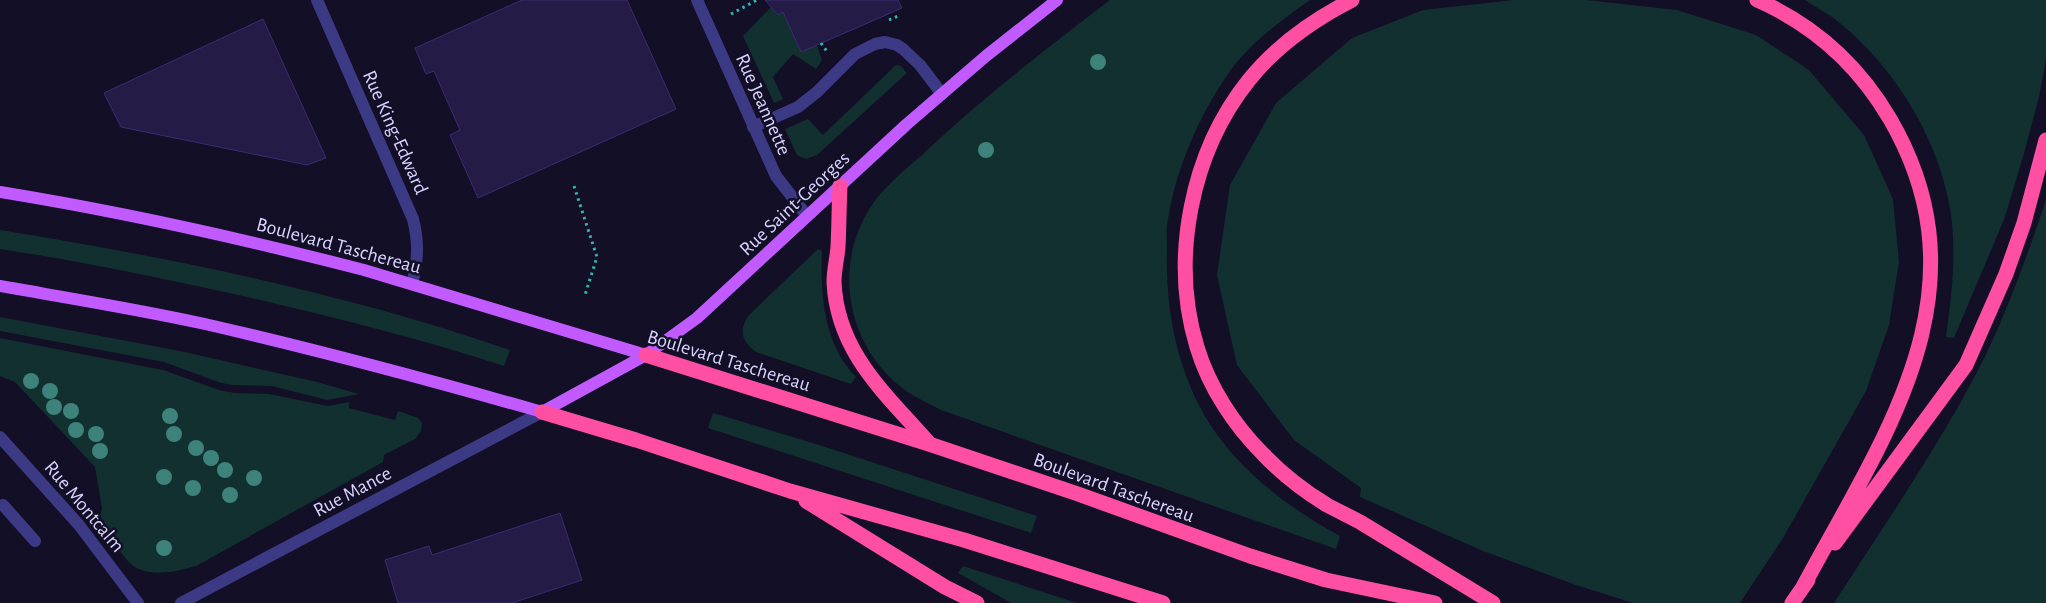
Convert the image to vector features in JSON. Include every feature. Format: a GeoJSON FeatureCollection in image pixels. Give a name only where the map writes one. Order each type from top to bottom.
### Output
{"type":"FeatureCollection","features":[{"type":"Feature","properties":{"kind":"highway"},"geometry":{"type":"LineString","coordinates":[[1352,0],[1330,11],[1287,41],[1249,80],[1221,124],[1208,150],[1192,203],[1188,230],[1186,276],[1192,328],[1197,348],[1207,372],[1232,417],[1264,456],[1285,475],[1327,504],[1493,603]]}},
{"type":"Feature","properties":{"kind":"highway"},"geometry":{"type":"LineString","coordinates":[[1757,0],[1784,13],[1821,38],[1855,69],[1871,89],[1896,129],[1915,172],[1930,240],[1928,311],[1908,384],[1871,461],[1803,586]]}},
{"type":"Feature","properties":{"kind":"highway"},"geometry":{"type":"LineString","coordinates":[[1792,603],[1966,365],[2006,274],[2024,223],[2046,140]]}},
{"type":"Feature","properties":{"kind":"highway"},"geometry":{"type":"LineString","coordinates":[[840,186],[838,247],[834,281],[843,329],[851,348],[869,376],[929,444]]}},
{"type":"Feature","properties":{"kind":"highway","name":"Boulevard Taschereau"},"geometry":{"type":"LineString","coordinates":[[646,355],[929,444],[1078,494],[1250,556],[1326,580],[1435,603]]}},
{"type":"Feature","properties":{"kind":"highway"},"geometry":{"type":"LineString","coordinates":[[542,412],[636,440],[790,491],[964,540],[1163,603]]}},
{"type":"Feature","properties":{"kind":"highway"},"geometry":{"type":"LineString","coordinates":[[790,491],[945,587],[977,603]]}},
{"type":"Feature","properties":{"kind":"main road","name":"Rue Saint-Georges"},"geometry":{"type":"LineString","coordinates":[[542,412],[646,355],[697,318],[942,94],[1056,0]]}},
{"type":"Feature","properties":{"kind":"main road","name":"Boulevard Taschereau"},"geometry":{"type":"LineString","coordinates":[[0,192],[215,234],[355,267],[646,355]]}},
{"type":"Feature","properties":{"kind":"main road"},"geometry":{"type":"LineString","coordinates":[[0,286],[136,310],[267,339],[387,368],[542,412]]}},
{"type":"Feature","properties":{"kind":"street","name":"Rue King-Edward"},"geometry":{"type":"LineString","coordinates":[[317,0],[413,219],[419,250],[412,284]]}},
{"type":"Feature","properties":{"kind":"street","name":"Rue Jeannette"},"geometry":{"type":"LineString","coordinates":[[698,0],[776,176],[807,216]]}},
{"type":"Feature","properties":{"kind":"street"},"geometry":{"type":"LineString","coordinates":[[753,126],[798,107],[817,92],[855,54],[875,44],[885,42],[904,49],[920,65],[942,94]]}},
{"type":"Feature","properties":{"kind":"street","name":"Rue Mance"},"geometry":{"type":"LineString","coordinates":[[181,603],[542,412]]}},
{"type":"Feature","properties":{"kind":"street","name":"Rue Montcalm"},"geometry":{"type":"LineString","coordinates":[[0,437],[79,525],[138,603]]}},
{"type":"Feature","properties":{"kind":"street"},"geometry":{"type":"LineString","coordinates":[[2,504],[36,541]]}},
{"type":"Feature","properties":{"kind":"path"},"geometry":{"type":"LineString","coordinates":[[731,14],[756,0]]}},
{"type":"Feature","properties":{"kind":"path"},"geometry":{"type":"LineString","coordinates":[[885,15],[888,21]]}},
{"type":"Feature","properties":{"kind":"path"},"geometry":{"type":"LineString","coordinates":[[574,186],[597,257],[585,295]]}},
{"type":"Feature","properties":{"kind":"green space"},"geometry":{"type":"Polygon","coordinates":[[[1110,0],[1310,0],[1269,31],[1241,57],[1221,84],[1201,120],[1184,159],[1172,199],[1167,226],[1167,273],[1172,322],[1177,347],[1193,393],[1205,415],[1230,451],[1258,480],[1306,516],[1340,536],[1336,549],[941,410],[912,395],[896,383],[879,365],[866,345],[856,323],[849,277],[852,253],[859,230],[875,200],[895,179],[991,94],[1110,0]]]}},
{"type":"Feature","properties":{"kind":"green space"},"geometry":{"type":"Polygon","coordinates":[[[1514,0],[1586,0],[1677,10],[1756,35],[1809,70],[1864,135],[1893,199],[1899,262],[1889,325],[1866,391],[1783,538],[1740,603],[1633,603],[1576,585],[1483,551],[1360,497],[1361,488],[1294,440],[1237,365],[1217,275],[1230,185],[1276,103],[1352,38],[1423,10],[1514,0]]]}},
{"type":"Feature","properties":{"kind":"green space"},"geometry":{"type":"Polygon","coordinates":[[[1805,0],[2046,0],[2046,59],[2039,97],[2024,153],[2005,217],[1954,338],[1946,337],[1952,289],[1953,240],[1950,208],[1944,181],[1924,130],[1896,83],[1860,41],[1840,23],[1805,0]]]}},
{"type":"Feature","properties":{"kind":"green space"},"geometry":{"type":"Polygon","coordinates":[[[771,7],[778,15],[783,12],[801,52],[817,45],[822,60],[816,69],[793,54],[773,77],[783,99],[774,103],[743,36],[771,7]]]}},
{"type":"Feature","properties":{"kind":"green space"},"geometry":{"type":"Polygon","coordinates":[[[896,65],[901,66],[907,73],[817,155],[806,159],[797,155],[785,129],[808,119],[823,135],[896,65]]]}},
{"type":"Feature","properties":{"kind":"green space"},"geometry":{"type":"Polygon","coordinates":[[[2046,200],[2046,603],[1834,603],[1926,460],[1977,372],[2006,309],[2046,200]]]}},
{"type":"Feature","properties":{"kind":"green space"},"geometry":{"type":"Polygon","coordinates":[[[0,230],[194,265],[322,294],[385,311],[510,350],[504,366],[412,338],[256,299],[128,272],[0,249],[0,230]]]}},
{"type":"Feature","properties":{"kind":"green space"},"geometry":{"type":"Polygon","coordinates":[[[818,249],[822,251],[823,302],[826,318],[837,350],[845,364],[856,377],[851,384],[756,352],[747,344],[743,335],[743,326],[749,315],[818,249]]]}},
{"type":"Feature","properties":{"kind":"green space"},"geometry":{"type":"Polygon","coordinates":[[[0,317],[180,351],[317,382],[359,394],[327,400],[272,386],[221,383],[164,362],[0,331],[0,317]]]}},
{"type":"Feature","properties":{"kind":"green space"},"geometry":{"type":"Polygon","coordinates":[[[0,338],[163,370],[219,390],[235,393],[269,394],[328,406],[349,402],[349,408],[395,420],[398,411],[418,418],[422,423],[421,431],[415,439],[384,455],[383,462],[198,565],[171,572],[151,572],[134,566],[127,560],[100,516],[102,508],[95,467],[15,382],[0,376],[0,338]]]}},
{"type":"Feature","properties":{"kind":"green space"},"geometry":{"type":"Polygon","coordinates":[[[713,413],[816,444],[1037,516],[1031,533],[708,428],[713,413]]]}},
{"type":"Feature","properties":{"kind":"green space"},"geometry":{"type":"Polygon","coordinates":[[[963,566],[1077,603],[1011,603],[958,573],[963,566]]]}},
{"type":"Feature","properties":{"kind":"building"},"geometry":{"type":"Polygon","coordinates":[[[522,0],[627,0],[676,109],[478,198],[450,135],[460,130],[434,71],[426,74],[415,48],[522,0]]]}},
{"type":"Feature","properties":{"kind":"building"},"geometry":{"type":"Polygon","coordinates":[[[765,0],[898,0],[902,8],[801,52],[783,12],[778,15],[765,0]]]}},
{"type":"Feature","properties":{"kind":"building"},"geometry":{"type":"Polygon","coordinates":[[[263,19],[326,158],[307,165],[121,127],[104,93],[263,19]]]}},
{"type":"Feature","properties":{"kind":"building"},"geometry":{"type":"Polygon","coordinates":[[[560,513],[582,580],[512,603],[398,603],[385,560],[429,546],[432,555],[560,513]]]}}]}
